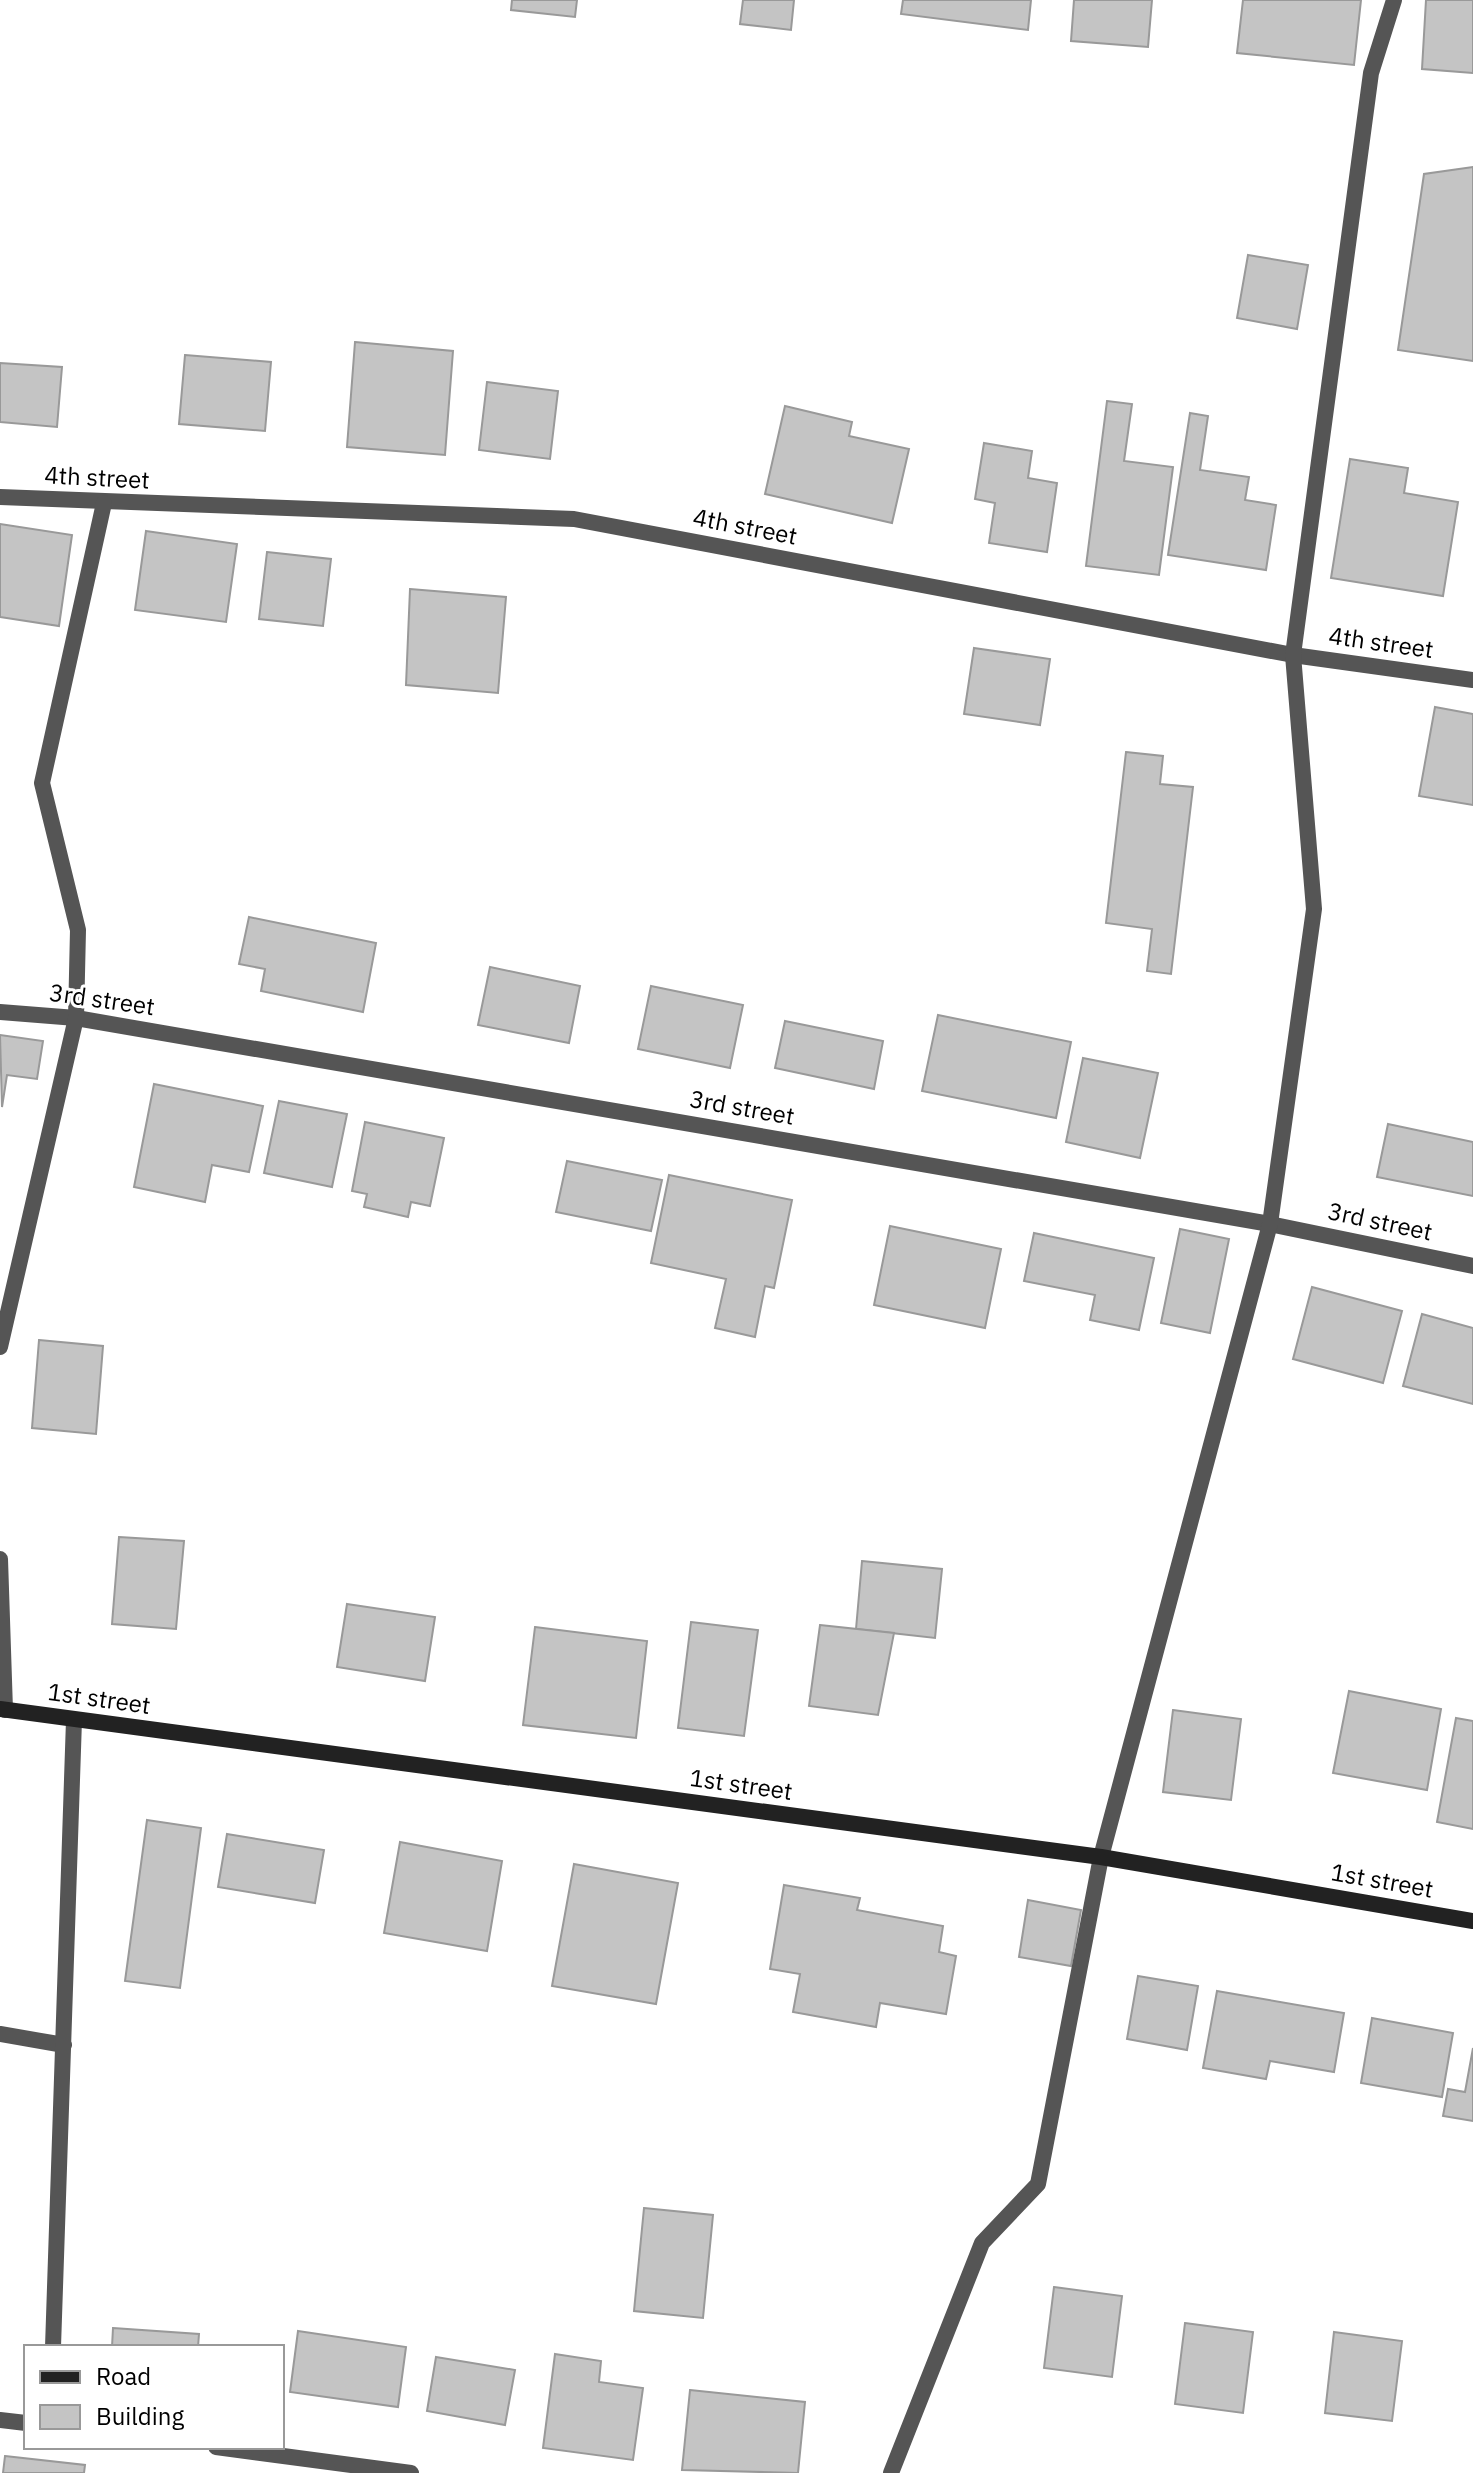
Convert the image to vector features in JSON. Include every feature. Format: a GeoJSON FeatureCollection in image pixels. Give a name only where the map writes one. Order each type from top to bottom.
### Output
{"type":"FeatureCollection","features":[{"type":"Feature","properties":{"kind":"main road","name":"1st street"},"geometry":{"type":"LineString","coordinates":[[3,1709],[1101,1857],[1473,1921]]}},
{"type":"Feature","properties":{"kind":"street"},"geometry":{"type":"LineString","coordinates":[[891,2473],[982,2243],[1038,2184],[1101,1857],[1270,1224],[1314,909],[1293,655],[1371,73],[1394,0]]}},
{"type":"Feature","properties":{"kind":"street","name":"4th street"},"geometry":{"type":"LineString","coordinates":[[0,497],[574,519],[1293,655],[1473,680]]}},
{"type":"Feature","properties":{"kind":"street"},"geometry":{"type":"LineString","coordinates":[[0,1347],[76,1018],[78,930],[42,783],[104,503]]}},
{"type":"Feature","properties":{"kind":"street","name":"3rd street"},"geometry":{"type":"LineString","coordinates":[[0,1012],[76,1018],[1270,1224],[1473,1266]]}},
{"type":"Feature","properties":{"kind":"street"},"geometry":{"type":"LineString","coordinates":[[0,1559],[3,1709]]}},
{"type":"Feature","properties":{"kind":"street"},"geometry":{"type":"LineString","coordinates":[[53,2345],[74,1720]]}},
{"type":"Feature","properties":{"kind":"street"},"geometry":{"type":"LineString","coordinates":[[0,2034],[64,2045]]}},
{"type":"Feature","properties":{"kind":"street"},"geometry":{"type":"LineString","coordinates":[[0,2420],[24,2423]]}},
{"type":"Feature","properties":{"kind":"street"},"geometry":{"type":"LineString","coordinates":[[231,2449],[411,2473]]}},
{"type":"Feature","properties":{"kind":"building"},"geometry":{"type":"Polygon","coordinates":[[[512,0],[577,0],[575,17],[511,10],[512,0]]]}},
{"type":"Feature","properties":{"kind":"building"},"geometry":{"type":"Polygon","coordinates":[[[743,0],[794,0],[791,30],[740,24],[743,0]]]}},
{"type":"Feature","properties":{"kind":"building"},"geometry":{"type":"Polygon","coordinates":[[[903,0],[1031,0],[1028,30],[901,14],[903,0]]]}},
{"type":"Feature","properties":{"kind":"building"},"geometry":{"type":"Polygon","coordinates":[[[1074,0],[1152,0],[1148,47],[1071,41],[1074,0]]]}},
{"type":"Feature","properties":{"kind":"building"},"geometry":{"type":"Polygon","coordinates":[[[1243,0],[1361,0],[1354,65],[1237,53],[1243,0]]]}},
{"type":"Feature","properties":{"kind":"building"},"geometry":{"type":"Polygon","coordinates":[[[1426,0],[1473,0],[1473,73],[1422,69],[1426,0]]]}},
{"type":"Feature","properties":{"kind":"building"},"geometry":{"type":"Polygon","coordinates":[[[1473,167],[1473,361],[1398,350],[1424,174],[1473,167]]]}},
{"type":"Feature","properties":{"kind":"building"},"geometry":{"type":"Polygon","coordinates":[[[1248,255],[1308,265],[1297,329],[1237,318],[1248,255]]]}},
{"type":"Feature","properties":{"kind":"building"},"geometry":{"type":"Polygon","coordinates":[[[355,342],[453,351],[445,455],[347,447],[355,342]]]}},
{"type":"Feature","properties":{"kind":"building"},"geometry":{"type":"Polygon","coordinates":[[[185,355],[271,362],[265,431],[179,424],[185,355]]]}},
{"type":"Feature","properties":{"kind":"building"},"geometry":{"type":"Polygon","coordinates":[[[0,363],[62,367],[57,427],[0,422],[0,363]]]}},
{"type":"Feature","properties":{"kind":"building"},"geometry":{"type":"Polygon","coordinates":[[[487,382],[558,391],[550,459],[479,450],[487,382]]]}},
{"type":"Feature","properties":{"kind":"building"},"geometry":{"type":"Polygon","coordinates":[[[1107,401],[1132,404],[1124,461],[1173,467],[1159,575],[1086,566],[1107,401]]]}},
{"type":"Feature","properties":{"kind":"building"},"geometry":{"type":"Polygon","coordinates":[[[785,406],[852,422],[849,436],[909,449],[892,523],[765,494],[785,406]]]}},
{"type":"Feature","properties":{"kind":"building"},"geometry":{"type":"Polygon","coordinates":[[[1190,413],[1208,416],[1200,470],[1249,477],[1245,500],[1276,505],[1266,570],[1168,555],[1190,413]]]}},
{"type":"Feature","properties":{"kind":"building"},"geometry":{"type":"Polygon","coordinates":[[[984,443],[1032,451],[1028,478],[1057,483],[1047,552],[989,543],[995,503],[975,499],[984,443]]]}},
{"type":"Feature","properties":{"kind":"building"},"geometry":{"type":"Polygon","coordinates":[[[1350,459],[1408,468],[1404,493],[1458,502],[1443,596],[1331,578],[1350,459]]]}},
{"type":"Feature","properties":{"kind":"building"},"geometry":{"type":"Polygon","coordinates":[[[0,524],[72,535],[59,626],[0,617],[0,524]]]}},
{"type":"Feature","properties":{"kind":"building"},"geometry":{"type":"Polygon","coordinates":[[[146,531],[237,544],[226,622],[135,610],[146,531]]]}},
{"type":"Feature","properties":{"kind":"building"},"geometry":{"type":"Polygon","coordinates":[[[267,552],[331,559],[323,626],[259,619],[267,552]]]}},
{"type":"Feature","properties":{"kind":"building"},"geometry":{"type":"Polygon","coordinates":[[[410,589],[506,597],[498,693],[406,685],[410,589]]]}},
{"type":"Feature","properties":{"kind":"building"},"geometry":{"type":"Polygon","coordinates":[[[974,648],[1050,659],[1040,725],[964,714],[974,648]]]}},
{"type":"Feature","properties":{"kind":"building"},"geometry":{"type":"Polygon","coordinates":[[[1435,707],[1473,714],[1473,805],[1419,796],[1435,707]]]}},
{"type":"Feature","properties":{"kind":"building"},"geometry":{"type":"Polygon","coordinates":[[[1126,752],[1163,756],[1160,784],[1193,787],[1171,974],[1147,971],[1152,929],[1106,923],[1126,752]]]}},
{"type":"Feature","properties":{"kind":"building"},"geometry":{"type":"Polygon","coordinates":[[[249,917],[376,943],[363,1012],[261,991],[265,969],[239,964],[249,917]]]}},
{"type":"Feature","properties":{"kind":"building"},"geometry":{"type":"Polygon","coordinates":[[[490,967],[580,986],[569,1043],[478,1025],[490,967]]]}},
{"type":"Feature","properties":{"kind":"building"},"geometry":{"type":"Polygon","coordinates":[[[651,986],[743,1005],[730,1068],[638,1049],[651,986]]]}},
{"type":"Feature","properties":{"kind":"building"},"geometry":{"type":"Polygon","coordinates":[[[938,1015],[1071,1042],[1056,1118],[922,1091],[938,1015]]]}},
{"type":"Feature","properties":{"kind":"building"},"geometry":{"type":"Polygon","coordinates":[[[785,1021],[883,1041],[874,1089],[775,1068],[785,1021]]]}},
{"type":"Feature","properties":{"kind":"building"},"geometry":{"type":"Polygon","coordinates":[[[0,1035],[43,1041],[37,1079],[7,1075],[2,1107],[0,1035]]]}},
{"type":"Feature","properties":{"kind":"building"},"geometry":{"type":"Polygon","coordinates":[[[1083,1058],[1158,1073],[1140,1158],[1066,1142],[1083,1058]]]}},
{"type":"Feature","properties":{"kind":"building"},"geometry":{"type":"Polygon","coordinates":[[[154,1084],[263,1106],[249,1172],[212,1165],[205,1202],[134,1187],[154,1084]]]}},
{"type":"Feature","properties":{"kind":"building"},"geometry":{"type":"Polygon","coordinates":[[[279,1101],[347,1114],[332,1187],[264,1173],[279,1101]]]}},
{"type":"Feature","properties":{"kind":"building"},"geometry":{"type":"Polygon","coordinates":[[[365,1122],[444,1138],[430,1206],[411,1202],[408,1217],[364,1207],[367,1194],[352,1191],[365,1122]]]}},
{"type":"Feature","properties":{"kind":"building"},"geometry":{"type":"Polygon","coordinates":[[[1388,1124],[1473,1142],[1473,1196],[1377,1177],[1388,1124]]]}},
{"type":"Feature","properties":{"kind":"building"},"geometry":{"type":"Polygon","coordinates":[[[567,1161],[662,1180],[651,1231],[556,1212],[567,1161]]]}},
{"type":"Feature","properties":{"kind":"building"},"geometry":{"type":"Polygon","coordinates":[[[669,1175],[792,1200],[774,1288],[765,1286],[755,1337],[715,1328],[726,1279],[651,1263],[669,1175]]]}},
{"type":"Feature","properties":{"kind":"building"},"geometry":{"type":"Polygon","coordinates":[[[890,1226],[1001,1249],[985,1328],[874,1305],[890,1226]]]}},
{"type":"Feature","properties":{"kind":"building"},"geometry":{"type":"Polygon","coordinates":[[[1180,1229],[1229,1239],[1210,1333],[1161,1323],[1180,1229]]]}},
{"type":"Feature","properties":{"kind":"building"},"geometry":{"type":"Polygon","coordinates":[[[1034,1233],[1154,1258],[1139,1330],[1090,1320],[1095,1295],[1024,1281],[1034,1233]]]}},
{"type":"Feature","properties":{"kind":"building"},"geometry":{"type":"Polygon","coordinates":[[[1312,1287],[1402,1311],[1383,1383],[1293,1359],[1312,1287]]]}},
{"type":"Feature","properties":{"kind":"building"},"geometry":{"type":"Polygon","coordinates":[[[1422,1314],[1473,1328],[1473,1404],[1403,1386],[1422,1314]]]}},
{"type":"Feature","properties":{"kind":"building"},"geometry":{"type":"Polygon","coordinates":[[[39,1340],[103,1346],[96,1434],[32,1428],[39,1340]]]}},
{"type":"Feature","properties":{"kind":"building"},"geometry":{"type":"Polygon","coordinates":[[[119,1537],[184,1541],[176,1629],[112,1624],[119,1537]]]}},
{"type":"Feature","properties":{"kind":"building"},"geometry":{"type":"Polygon","coordinates":[[[862,1561],[942,1569],[935,1638],[856,1629],[862,1561]]]}},
{"type":"Feature","properties":{"kind":"building"},"geometry":{"type":"Polygon","coordinates":[[[347,1604],[435,1617],[425,1681],[337,1667],[347,1604]]]}},
{"type":"Feature","properties":{"kind":"building"},"geometry":{"type":"Polygon","coordinates":[[[691,1622],[758,1630],[744,1736],[678,1728],[691,1622]]]}},
{"type":"Feature","properties":{"kind":"building"},"geometry":{"type":"Polygon","coordinates":[[[820,1625],[894,1633],[878,1715],[809,1706],[820,1625]]]}},
{"type":"Feature","properties":{"kind":"building"},"geometry":{"type":"Polygon","coordinates":[[[535,1627],[647,1641],[636,1738],[523,1725],[535,1627]]]}},
{"type":"Feature","properties":{"kind":"building"},"geometry":{"type":"Polygon","coordinates":[[[1349,1691],[1441,1709],[1427,1790],[1333,1773],[1349,1691]]]}},
{"type":"Feature","properties":{"kind":"building"},"geometry":{"type":"Polygon","coordinates":[[[1173,1710],[1241,1719],[1231,1800],[1163,1792],[1173,1710]]]}},
{"type":"Feature","properties":{"kind":"building"},"geometry":{"type":"Polygon","coordinates":[[[1456,1718],[1473,1721],[1473,1829],[1437,1822],[1456,1718]]]}},
{"type":"Feature","properties":{"kind":"building"},"geometry":{"type":"Polygon","coordinates":[[[147,1820],[201,1828],[180,1988],[125,1981],[147,1820]]]}},
{"type":"Feature","properties":{"kind":"building"},"geometry":{"type":"Polygon","coordinates":[[[227,1834],[324,1850],[315,1903],[218,1887],[227,1834]]]}},
{"type":"Feature","properties":{"kind":"building"},"geometry":{"type":"Polygon","coordinates":[[[400,1842],[502,1861],[487,1951],[384,1933],[400,1842]]]}},
{"type":"Feature","properties":{"kind":"building"},"geometry":{"type":"Polygon","coordinates":[[[574,1864],[678,1883],[656,2004],[552,1986],[574,1864]]]}},
{"type":"Feature","properties":{"kind":"building"},"geometry":{"type":"Polygon","coordinates":[[[784,1885],[860,1898],[857,1910],[943,1926],[939,1952],[956,1956],[946,2014],[880,2003],[876,2027],[793,2012],[800,1974],[770,1969],[784,1885]]]}},
{"type":"Feature","properties":{"kind":"building"},"geometry":{"type":"Polygon","coordinates":[[[1028,1900],[1081,1910],[1071,1966],[1019,1957],[1028,1900]]]}},
{"type":"Feature","properties":{"kind":"building"},"geometry":{"type":"Polygon","coordinates":[[[1138,1976],[1198,1986],[1187,2050],[1127,2039],[1138,1976]]]}},
{"type":"Feature","properties":{"kind":"building"},"geometry":{"type":"Polygon","coordinates":[[[1217,1991],[1344,2013],[1334,2072],[1270,2061],[1266,2079],[1203,2068],[1217,1991]]]}},
{"type":"Feature","properties":{"kind":"building"},"geometry":{"type":"Polygon","coordinates":[[[1372,2018],[1453,2033],[1442,2097],[1361,2083],[1372,2018]]]}},
{"type":"Feature","properties":{"kind":"building"},"geometry":{"type":"Polygon","coordinates":[[[1473,2048],[1473,2121],[1443,2116],[1448,2089],[1465,2092],[1473,2048]]]}},
{"type":"Feature","properties":{"kind":"building"},"geometry":{"type":"Polygon","coordinates":[[[644,2208],[713,2215],[703,2318],[634,2311],[644,2208]]]}},
{"type":"Feature","properties":{"kind":"building"},"geometry":{"type":"Polygon","coordinates":[[[1054,2287],[1122,2296],[1112,2377],[1044,2368],[1054,2287]]]}},
{"type":"Feature","properties":{"kind":"building"},"geometry":{"type":"Polygon","coordinates":[[[1185,2323],[1253,2332],[1243,2413],[1175,2404],[1185,2323]]]}},
{"type":"Feature","properties":{"kind":"building"},"geometry":{"type":"Polygon","coordinates":[[[113,2328],[199,2334],[198,2345],[112,2345],[113,2328]]]}},
{"type":"Feature","properties":{"kind":"building"},"geometry":{"type":"Polygon","coordinates":[[[298,2331],[406,2347],[398,2407],[290,2392],[298,2331]]]}},
{"type":"Feature","properties":{"kind":"building"},"geometry":{"type":"Polygon","coordinates":[[[1334,2332],[1402,2341],[1392,2421],[1325,2413],[1334,2332]]]}},
{"type":"Feature","properties":{"kind":"building"},"geometry":{"type":"Polygon","coordinates":[[[555,2354],[601,2361],[599,2382],[643,2388],[633,2460],[543,2448],[555,2354]]]}},
{"type":"Feature","properties":{"kind":"building"},"geometry":{"type":"Polygon","coordinates":[[[436,2357],[515,2370],[505,2425],[427,2411],[436,2357]]]}},
{"type":"Feature","properties":{"kind":"building"},"geometry":{"type":"Polygon","coordinates":[[[690,2390],[805,2402],[798,2473],[682,2470],[690,2390]]]}},
{"type":"Feature","properties":{"kind":"building"},"geometry":{"type":"Polygon","coordinates":[[[5,2456],[85,2465],[84,2473],[3,2473],[5,2456]]]}}]}
